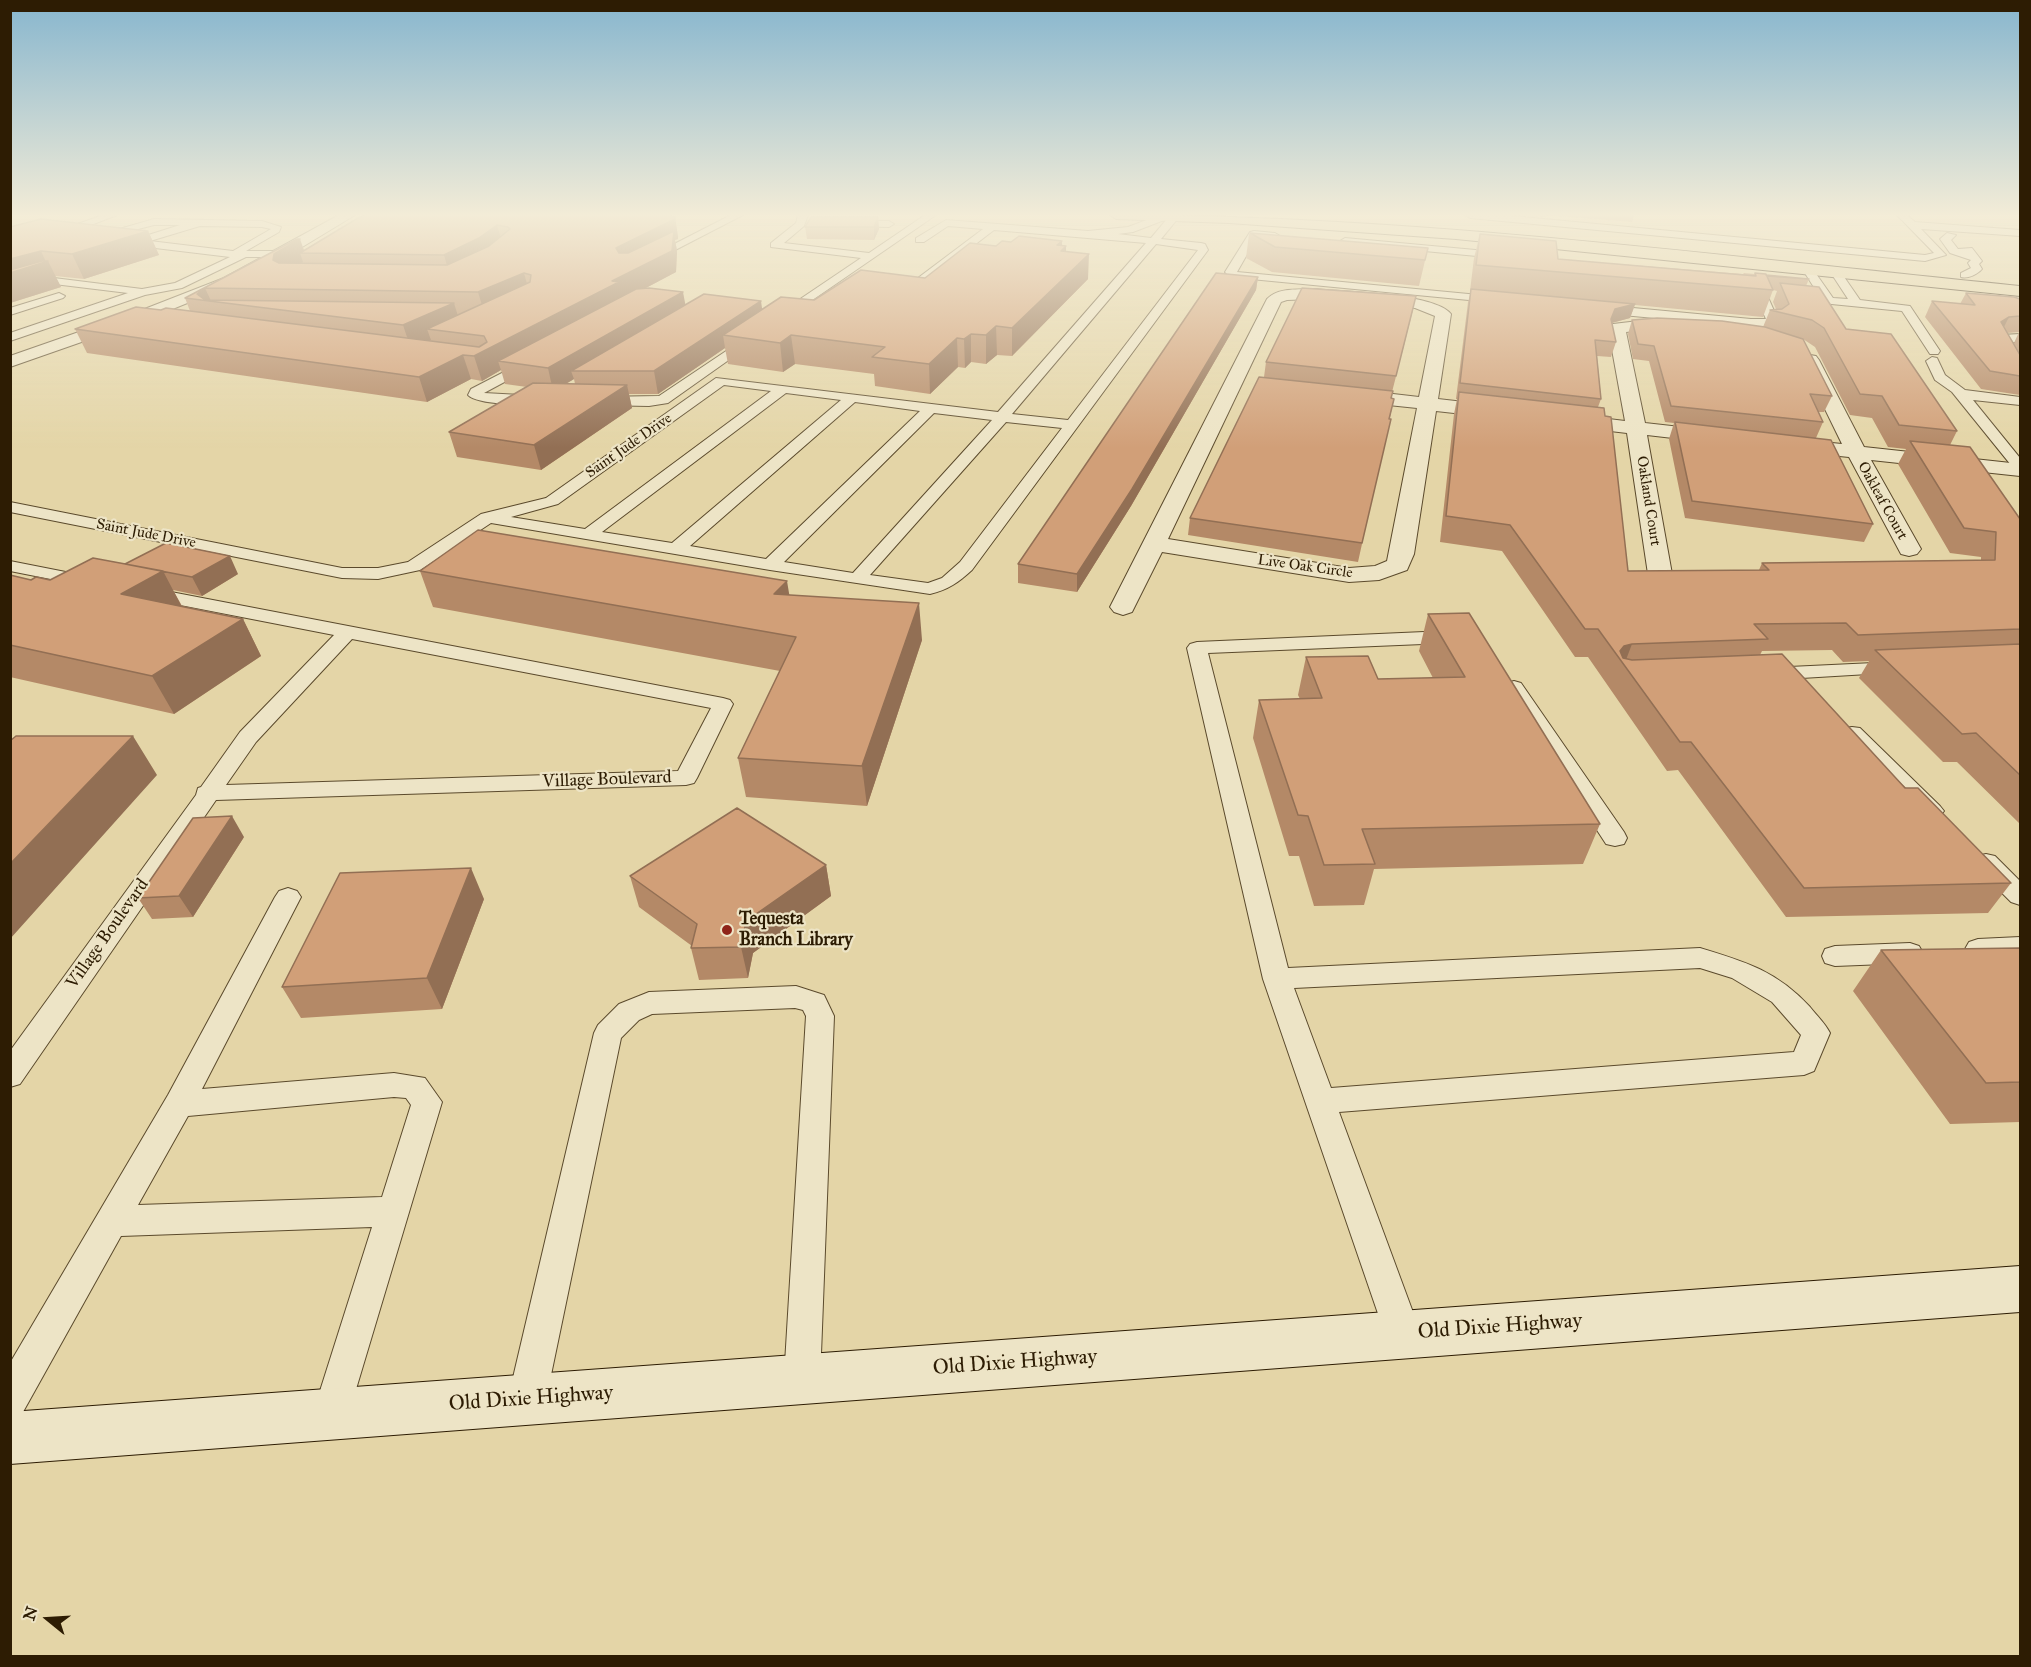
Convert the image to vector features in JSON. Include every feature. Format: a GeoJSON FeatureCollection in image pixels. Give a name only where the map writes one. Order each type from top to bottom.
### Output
{"type":"FeatureCollection","features":[{"type":"Feature","properties":{"kind":"street"},"geometry":{"type":"LineString","coordinates":[[10,362],[133,319],[156,318],[205,293]]}},
{"type":"Feature","properties":{"kind":"street"},"geometry":{"type":"LineString","coordinates":[[1123,607],[1275,299],[1284,295],[1306,294],[1415,303],[1432,307],[1443,314],[1429,404]]}},
{"type":"Feature","properties":{"kind":"street","name":"Oakland Court"},"geometry":{"type":"LineString","coordinates":[[1660,574],[1636,428],[1617,333],[1619,328],[1647,325],[1777,338]]}},
{"type":"Feature","properties":{"kind":"street","name":"Oakleaf Court"},"geometry":{"type":"LineString","coordinates":[[1797,344],[1805,349],[1856,452],[1909,549]]}},
{"type":"Feature","properties":{"kind":"street"},"geometry":{"type":"LineString","coordinates":[[1235,382],[1258,384]]}},
{"type":"Feature","properties":{"kind":"street"},"geometry":{"type":"LineString","coordinates":[[1326,392],[1521,414]]}},
{"type":"Feature","properties":{"kind":"street","name":"Live Oak Circle"},"geometry":{"type":"LineString","coordinates":[[1155,544],[1349,575],[1379,573],[1398,565],[1402,554],[1429,404]]}},
{"type":"Feature","properties":{"kind":"street"},"geometry":{"type":"LineString","coordinates":[[1544,417],[1740,439]]}},
{"type":"Feature","properties":{"kind":"street"},"geometry":{"type":"LineString","coordinates":[[1774,443],[2019,471]]}},
{"type":"Feature","properties":{"kind":"street","name":"Old Dixie Highway"},"geometry":{"type":"LineString","coordinates":[[10,1438],[2020,1289]]}},
{"type":"Feature","properties":{"kind":"lane"},"geometry":{"type":"LineString","coordinates":[[10,312],[67,293]]}},
{"type":"Feature","properties":{"kind":"lane"},"geometry":{"type":"LineString","coordinates":[[10,337],[141,293]]}},
{"type":"Feature","properties":{"kind":"lane"},"geometry":{"type":"LineString","coordinates":[[584,401],[649,402],[663,400],[815,293]]}},
{"type":"Feature","properties":{"kind":"lane"},"geometry":{"type":"LineString","coordinates":[[857,579],[1109,293]]}},
{"type":"Feature","properties":{"kind":"lane"},"geometry":{"type":"LineString","coordinates":[[487,518],[930,589],[948,582],[966,566],[1171,293]]}},
{"type":"Feature","properties":{"kind":"lane"},"geometry":{"type":"LineString","coordinates":[[1430,293],[1516,301]]}},
{"type":"Feature","properties":{"kind":"lane"},"geometry":{"type":"LineString","coordinates":[[1824,293],[1829,301]]}},
{"type":"Feature","properties":{"kind":"lane"},"geometry":{"type":"LineString","coordinates":[[1849,293],[1857,304]]}},
{"type":"Feature","properties":{"kind":"lane"},"geometry":{"type":"LineString","coordinates":[[1969,293],[1973,301]]}},
{"type":"Feature","properties":{"kind":"lane"},"geometry":{"type":"LineString","coordinates":[[1586,308],[1751,323],[1773,322],[1767,296],[1906,308],[1933,356],[1940,377],[1961,394],[2002,445],[2019,471]]}},
{"type":"Feature","properties":{"kind":"lane"},"geometry":{"type":"LineString","coordinates":[[156,318],[176,316]]}},
{"type":"Feature","properties":{"kind":"lane"},"geometry":{"type":"LineString","coordinates":[[2020,338],[2001,339],[2020,371]]}},
{"type":"Feature","properties":{"kind":"lane"},"geometry":{"type":"LineString","coordinates":[[542,356],[476,392],[475,395],[485,398],[551,401]]}},
{"type":"Feature","properties":{"kind":"lane","name":"Saint Jude Drive"},"geometry":{"type":"LineString","coordinates":[[10,507],[342,573],[374,575],[414,566],[487,518],[552,501],[727,376],[783,389],[1072,425]]}},
{"type":"Feature","properties":{"kind":"lane"},"geometry":{"type":"LineString","coordinates":[[587,535],[783,389]]}},
{"type":"Feature","properties":{"kind":"lane"},"geometry":{"type":"LineString","coordinates":[[1961,394],[2020,401]]}},
{"type":"Feature","properties":{"kind":"lane"},"geometry":{"type":"LineString","coordinates":[[676,549],[852,398]]}},
{"type":"Feature","properties":{"kind":"lane"},"geometry":{"type":"LineString","coordinates":[[770,565],[931,408]]}},
{"type":"Feature","properties":{"kind":"lane"},"geometry":{"type":"LineString","coordinates":[[2002,445],[2020,446]]}},
{"type":"Feature","properties":{"kind":"lane","name":"Village Boulevard"},"geometry":{"type":"LineString","coordinates":[[10,566],[723,704],[686,778],[206,793]]}},
{"type":"Feature","properties":{"kind":"lane","name":"Village Boulevard"},"geometry":{"type":"LineString","coordinates":[[10,1075],[206,793],[248,737],[348,633]]}},
{"type":"Feature","properties":{"kind":"lane"},"geometry":{"type":"LineString","coordinates":[[1403,1334],[1276,979],[1197,648],[1447,637],[1471,642],[1478,647]]}},
{"type":"Feature","properties":{"kind":"lane"},"geometry":{"type":"LineString","coordinates":[[1499,666],[1615,837]]}},
{"type":"Feature","properties":{"kind":"lane"},"geometry":{"type":"LineString","coordinates":[[1745,675],[1917,667]]}},
{"type":"Feature","properties":{"kind":"lane"},"geometry":{"type":"LineString","coordinates":[[1790,673],[1815,698]]}},
{"type":"Feature","properties":{"kind":"lane"},"geometry":{"type":"LineString","coordinates":[[1833,714],[1944,822]]}},
{"type":"Feature","properties":{"kind":"lane"},"geometry":{"type":"LineString","coordinates":[[1969,846],[2020,896]]}},
{"type":"Feature","properties":{"kind":"lane"},"geometry":{"type":"LineString","coordinates":[[10,1399],[179,1104],[288,897]]}},
{"type":"Feature","properties":{"kind":"lane"},"geometry":{"type":"LineString","coordinates":[[1834,956],[2020,947]]}},
{"type":"Feature","properties":{"kind":"lane"},"geometry":{"type":"LineString","coordinates":[[1276,979],[1700,958],[1742,971],[1782,995],[1816,1033],[1804,1063],[1320,1101]]}},
{"type":"Feature","properties":{"kind":"lane"},"geometry":{"type":"LineString","coordinates":[[527,1399],[608,1033],[629,1012],[649,1003],[796,997],[814,1003],[820,1017],[802,1380]]}},
{"type":"Feature","properties":{"kind":"lane"},"geometry":{"type":"LineString","coordinates":[[179,1104],[394,1085],[414,1087],[427,1102],[332,1413]]}},
{"type":"Feature","properties":{"kind":"lane"},"geometry":{"type":"LineString","coordinates":[[112,1221],[394,1211]]}},
{"type":"Feature","properties":{"kind":"building"},"geometry":{"type":"Polygon","coordinates":[[[199,293],[197,294],[205,300],[454,303],[403,325],[185,298],[199,293]]]}},
{"type":"Feature","properties":{"kind":"building"},"geometry":{"type":"Polygon","coordinates":[[[506,293],[598,293],[474,356],[463,355],[419,377],[75,329],[136,307],[161,310],[166,308],[479,347],[487,342],[484,336],[427,329],[506,293]]]}},
{"type":"Feature","properties":{"kind":"building"},"geometry":{"type":"Polygon","coordinates":[[[629,293],[682,293],[548,368],[498,361],[629,293]]]}},
{"type":"Feature","properties":{"kind":"building"},"geometry":{"type":"Polygon","coordinates":[[[825,293],[1049,293],[1012,328],[996,326],[986,335],[971,334],[964,339],[957,338],[929,364],[872,357],[885,347],[791,335],[780,343],[723,335],[781,297],[814,300],[825,293]]]}},
{"type":"Feature","properties":{"kind":"building"},"geometry":{"type":"Polygon","coordinates":[[[1203,293],[1249,293],[1132,489],[1077,574],[1018,564],[1203,293]]]}},
{"type":"Feature","properties":{"kind":"building"},"geometry":{"type":"Polygon","coordinates":[[[1300,293],[1370,293],[1416,296],[1396,376],[1266,362],[1300,293]]]}},
{"type":"Feature","properties":{"kind":"building"},"geometry":{"type":"Polygon","coordinates":[[[1471,293],[1512,293],[1635,304],[1615,309],[1611,319],[1616,342],[1595,340],[1601,399],[1460,383],[1471,293]]]}},
{"type":"Feature","properties":{"kind":"building"},"geometry":{"type":"Polygon","coordinates":[[[1784,293],[1823,293],[1846,329],[1891,334],[1957,431],[1899,425],[1882,396],[1860,394],[1824,328],[1812,320],[1770,310],[1782,309],[1789,304],[1784,293]]]}},
{"type":"Feature","properties":{"kind":"building"},"geometry":{"type":"Polygon","coordinates":[[[1966,293],[2020,299],[2020,316],[2009,317],[2001,322],[2020,355],[2020,376],[1990,371],[1932,301],[1975,305],[1966,293]]]}},
{"type":"Feature","properties":{"kind":"building"},"geometry":{"type":"Polygon","coordinates":[[[704,294],[761,301],[654,371],[571,371],[704,294]]]}},
{"type":"Feature","properties":{"kind":"building"},"geometry":{"type":"Polygon","coordinates":[[[1657,318],[1722,321],[1765,327],[1803,339],[1832,396],[1810,394],[1823,422],[1671,406],[1654,346],[1638,344],[1632,320],[1657,318]]]}},
{"type":"Feature","properties":{"kind":"building"},"geometry":{"type":"Polygon","coordinates":[[[1259,377],[1393,391],[1391,398],[1394,399],[1389,419],[1391,419],[1362,543],[1190,518],[1259,377]]]}},
{"type":"Feature","properties":{"kind":"building"},"geometry":{"type":"Polygon","coordinates":[[[533,383],[627,385],[534,445],[449,432],[533,383]]]}},
{"type":"Feature","properties":{"kind":"building"},"geometry":{"type":"Polygon","coordinates":[[[1459,392],[1604,408],[1605,416],[1611,417],[1628,571],[1769,570],[1762,563],[1995,560],[1996,532],[1964,528],[1910,441],[1970,447],[2020,519],[2020,629],[1858,635],[1846,623],[1754,624],[1768,639],[1632,644],[1624,646],[1620,651],[1623,658],[1632,660],[1782,654],[1905,788],[1918,788],[2011,883],[1804,888],[1691,742],[1680,742],[1598,629],[1585,629],[1510,525],[1446,516],[1459,392]]]}},
{"type":"Feature","properties":{"kind":"building"},"geometry":{"type":"Polygon","coordinates":[[[1675,422],[1831,440],[1873,524],[1692,501],[1675,422]]]}},
{"type":"Feature","properties":{"kind":"building"},"geometry":{"type":"Polygon","coordinates":[[[478,530],[787,581],[774,594],[919,603],[862,766],[738,758],[796,637],[420,571],[478,530]]]}},
{"type":"Feature","properties":{"kind":"building"},"geometry":{"type":"Polygon","coordinates":[[[166,543],[230,556],[192,577],[125,564],[166,543]]]}},
{"type":"Feature","properties":{"kind":"building"},"geometry":{"type":"Polygon","coordinates":[[[93,558],[163,571],[121,594],[243,619],[152,676],[10,645],[10,575],[31,580],[36,577],[50,580],[93,558]]]}},
{"type":"Feature","properties":{"kind":"building"},"geometry":{"type":"Polygon","coordinates":[[[1469,613],[1600,824],[1362,829],[1375,864],[1324,865],[1308,816],[1298,815],[1259,700],[1322,698],[1306,657],[1368,656],[1378,679],[1465,677],[1428,614],[1469,613]]]}},
{"type":"Feature","properties":{"kind":"building"},"geometry":{"type":"Polygon","coordinates":[[[2020,644],[2020,775],[1976,733],[1962,734],[1875,650],[2020,644]]]}},
{"type":"Feature","properties":{"kind":"building"},"geometry":{"type":"Polygon","coordinates":[[[16,736],[133,736],[10,864],[10,741],[16,736]]]}},
{"type":"Feature","properties":{"kind":"building"},"geometry":{"type":"Polygon","coordinates":[[[737,808],[826,865],[746,921],[741,947],[691,948],[697,924],[630,876],[737,808]]]}},
{"type":"Feature","properties":{"kind":"building"},"geometry":{"type":"Polygon","coordinates":[[[232,816],[179,896],[138,898],[193,818],[232,816]]]}},
{"type":"Feature","properties":{"kind":"building"},"geometry":{"type":"Polygon","coordinates":[[[471,868],[427,978],[282,987],[340,873],[471,868]]]}},
{"type":"Feature","properties":{"kind":"building"},"geometry":{"type":"Polygon","coordinates":[[[2020,948],[2020,1082],[1986,1083],[1881,950],[2020,948]]]}},
{"type":"Feature","properties":{"kind":"place","name":"Tequesta Branch Library"},"geometry":{"type":"Point","coordinates":[727,930]}}]}
